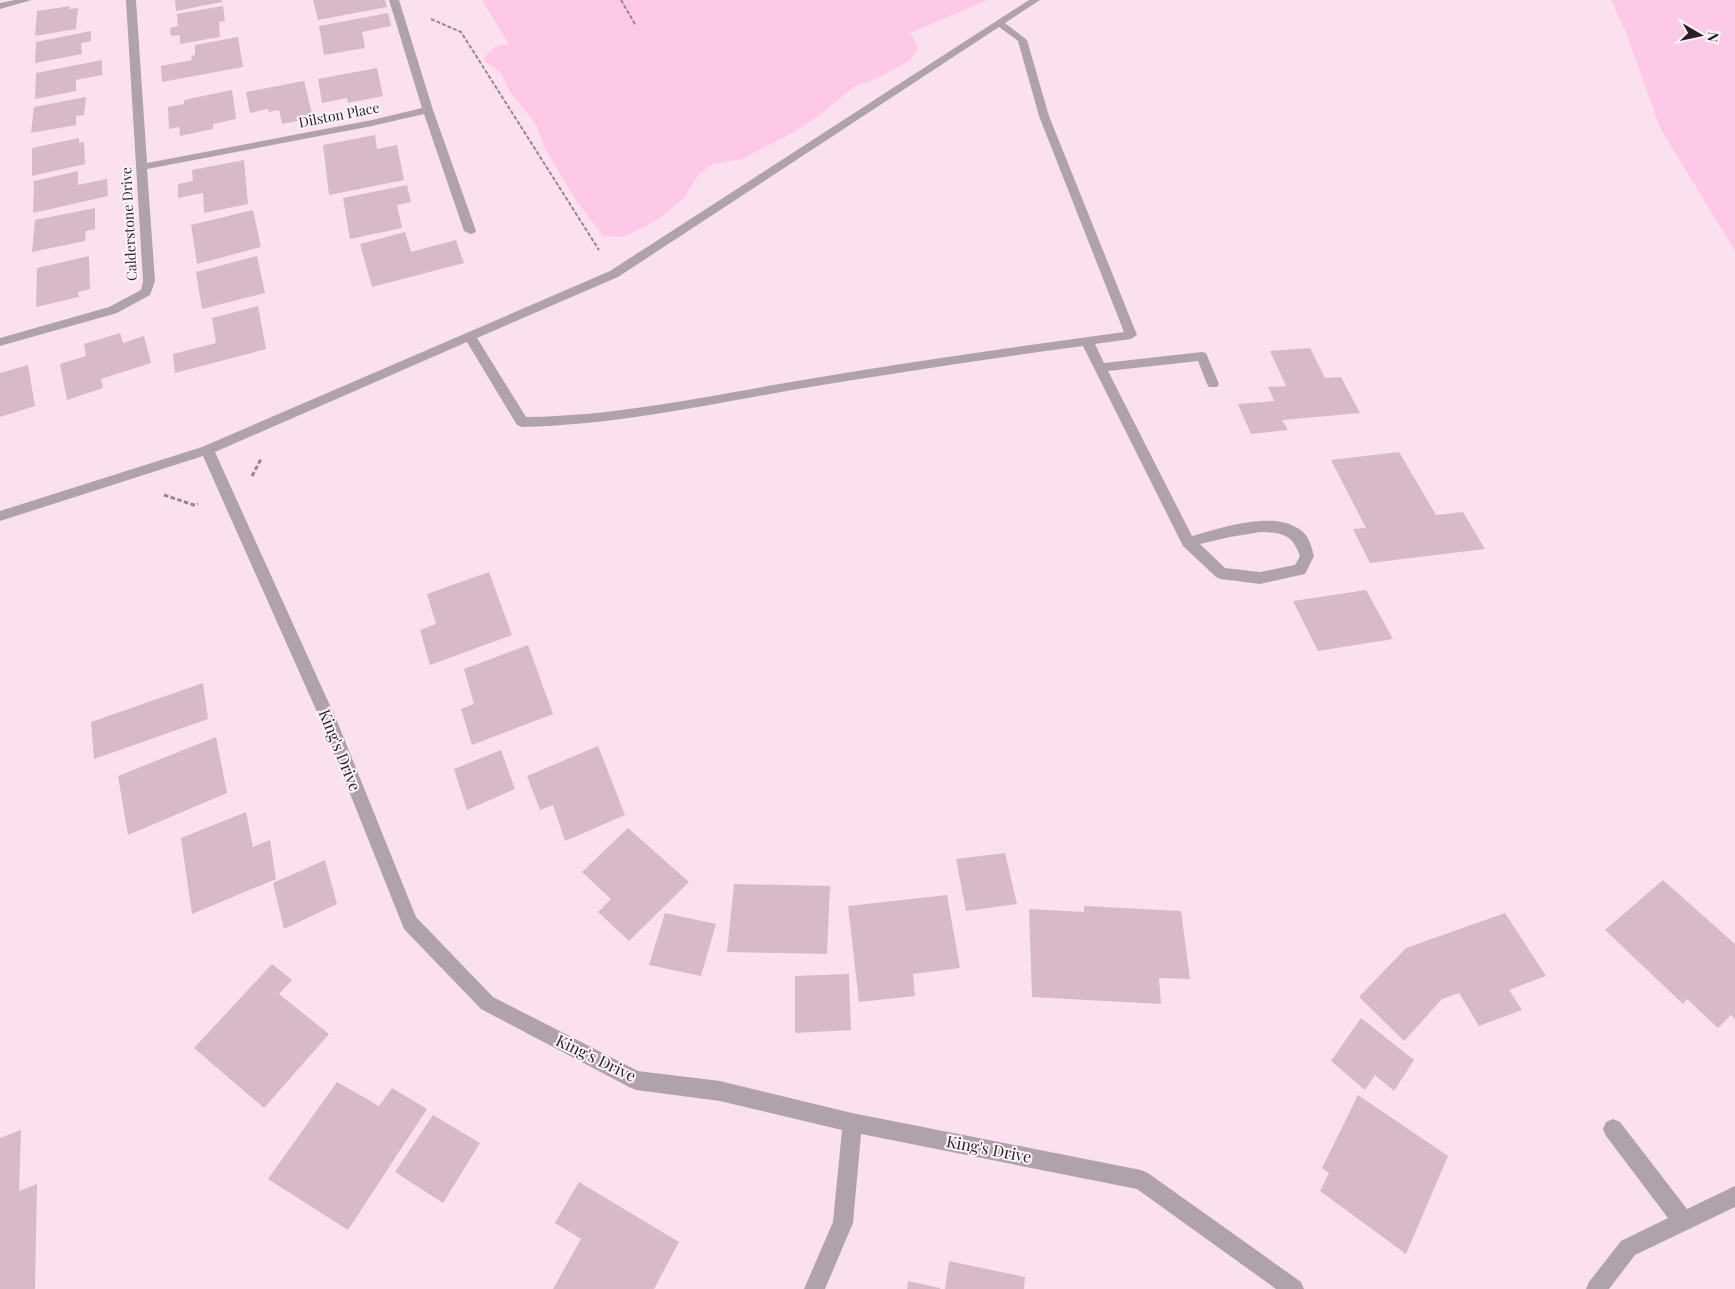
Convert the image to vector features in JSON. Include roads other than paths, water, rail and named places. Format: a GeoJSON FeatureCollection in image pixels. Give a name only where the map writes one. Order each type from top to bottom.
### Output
{"type":"FeatureCollection","features":[{"type":"Feature","properties":{"kind":"street"},"geometry":{"type":"LineString","coordinates":[[0,6],[27,0]]}},
{"type":"Feature","properties":{"kind":"street","name":"Calderstone Drive"},"geometry":{"type":"LineString","coordinates":[[0,342],[113,310],[146,292],[149,281],[131,0]]}},
{"type":"Feature","properties":{"kind":"street"},"geometry":{"type":"LineString","coordinates":[[394,0],[428,110],[470,231]]}},
{"type":"Feature","properties":{"kind":"street"},"geometry":{"type":"LineString","coordinates":[[0,516],[207,450],[614,274],[1034,0]]}},
{"type":"Feature","properties":{"kind":"street"},"geometry":{"type":"LineString","coordinates":[[469,336],[522,422],[564,422],[652,410],[930,362],[1131,335],[1044,116],[1022,40],[999,23]]}},
{"type":"Feature","properties":{"kind":"street","name":"Dilston Place"},"geometry":{"type":"LineString","coordinates":[[142,168],[372,123],[428,110]]}},
{"type":"Feature","properties":{"kind":"street"},"geometry":{"type":"LineString","coordinates":[[1087,341],[1188,542],[1221,573],[1260,578],[1300,570],[1307,556],[1301,539],[1282,528],[1257,526],[1188,542]]}},
{"type":"Feature","properties":{"kind":"street"},"geometry":{"type":"LineString","coordinates":[[1100,368],[1202,356],[1214,384]]}},
{"type":"Feature","properties":{"kind":"street","name":"King's Drive"},"geometry":{"type":"LineString","coordinates":[[207,450],[329,721],[410,923],[487,1003],[636,1080],[720,1090],[852,1122],[1141,1180],[1294,1289]]}},
{"type":"Feature","properties":{"kind":"street"},"geometry":{"type":"LineString","coordinates":[[814,1289],[843,1223],[852,1122]]}},
{"type":"Feature","properties":{"kind":"street"},"geometry":{"type":"LineString","coordinates":[[1614,1129],[1684,1222]]}},
{"type":"Feature","properties":{"kind":"street"},"geometry":{"type":"LineString","coordinates":[[1596,1289],[1628,1248],[1735,1196]]}}]}
